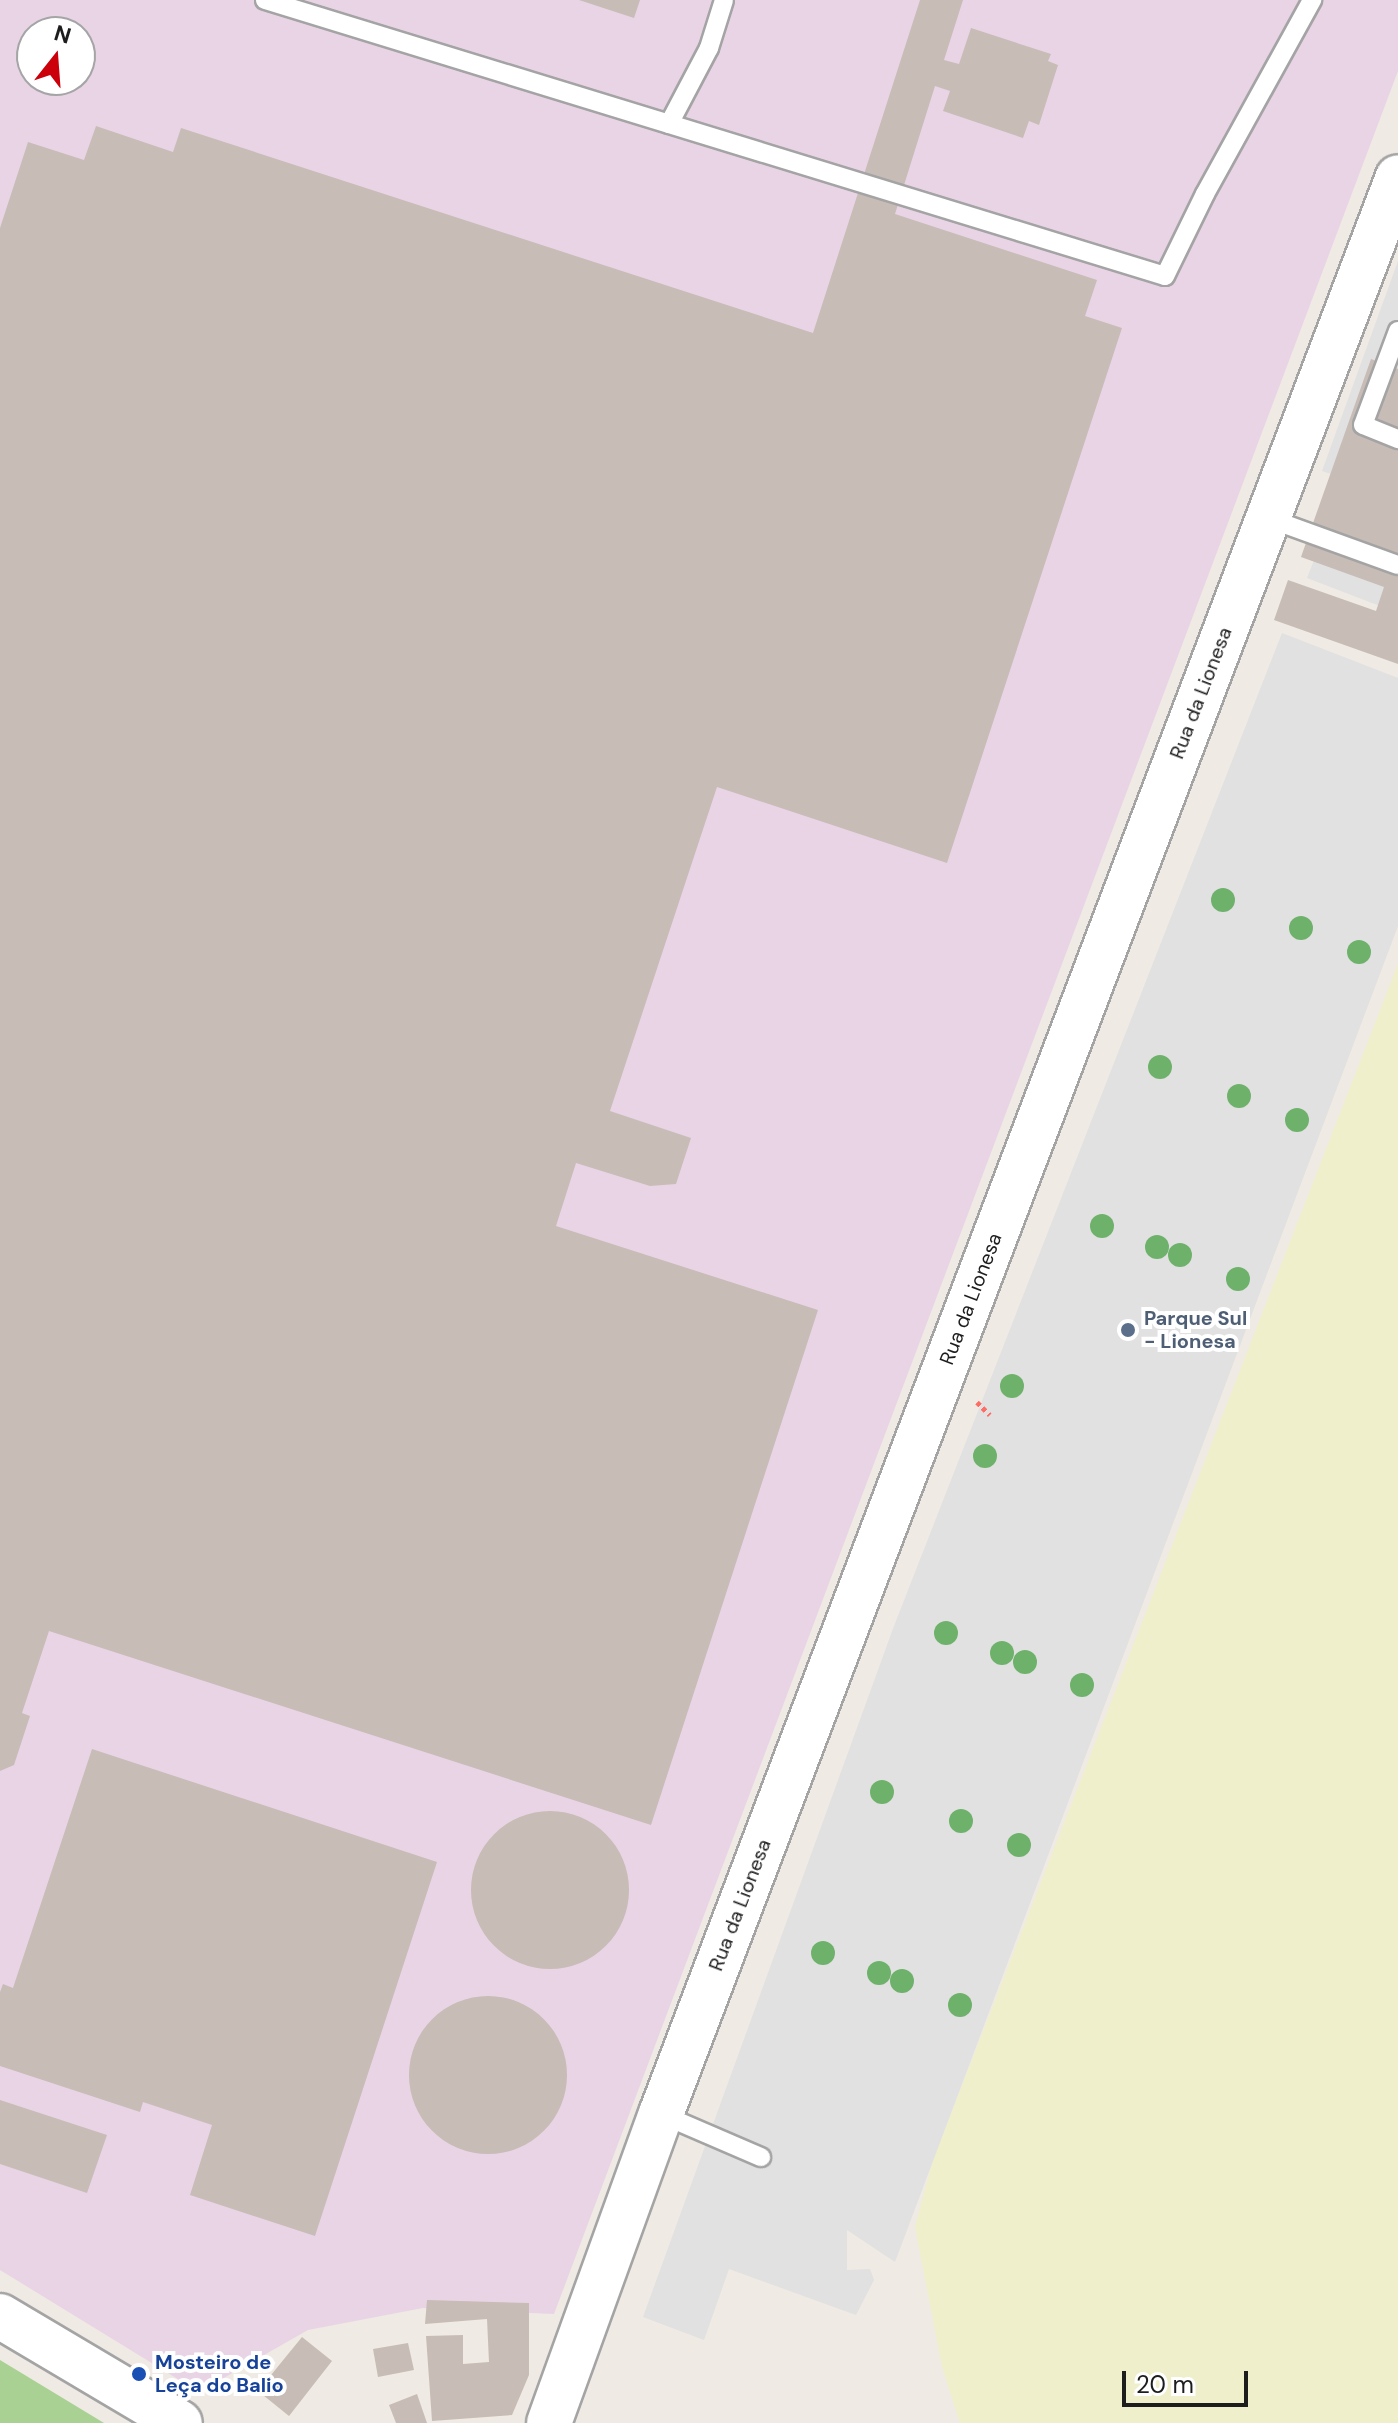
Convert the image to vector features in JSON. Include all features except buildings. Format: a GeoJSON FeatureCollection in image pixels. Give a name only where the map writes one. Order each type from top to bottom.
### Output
{"type":"FeatureCollection","features":[{"type":"Feature","properties":{"kind":"street","name":"Rua da Lionesa"},"geometry":{"type":"LineString","coordinates":[[549,2423],[661,2114],[1398,177]]}},
{"type":"Feature","properties":{"kind":"street"},"geometry":{"type":"LineString","coordinates":[[0,2316],[180,2423]]}},
{"type":"Feature","properties":{"kind":"lane"},"geometry":{"type":"LineString","coordinates":[[265,0],[1165,276],[1205,194],[1312,0]]}},
{"type":"Feature","properties":{"kind":"lane"},"geometry":{"type":"LineString","coordinates":[[669,124],[709,48],[724,0]]}},
{"type":"Feature","properties":{"kind":"lane"},"geometry":{"type":"LineString","coordinates":[[1398,331],[1363,425],[1398,439]]}},
{"type":"Feature","properties":{"kind":"lane"},"geometry":{"type":"LineString","coordinates":[[1268,518],[1398,565]]}},
{"type":"Feature","properties":{"kind":"lane"},"geometry":{"type":"LineString","coordinates":[[661,2114],[761,2157]]}},
{"type":"Feature","properties":{"kind":"shaded area"},"geometry":{"type":"Polygon","coordinates":[[[0,0],[1398,0],[1398,71],[554,2314],[423,2308],[308,2330],[199,2392],[0,2270],[0,0]]]}},
{"type":"Feature","properties":{"kind":"shaded area"},"geometry":{"type":"Polygon","coordinates":[[[1398,261],[1398,496],[1322,471],[1398,261]]]}},
{"type":"Feature","properties":{"kind":"shaded area"},"geometry":{"type":"Polygon","coordinates":[[[1340,494],[1398,613],[1307,578],[1340,494]]]}},
{"type":"Feature","properties":{"kind":"shaded area","name":"Parque Sul - Lionesa"},"geometry":{"type":"Polygon","coordinates":[[[1282,633],[1398,678],[1398,926],[895,2262],[847,2230],[847,2270],[870,2269],[874,2280],[856,2315],[729,2269],[704,2340],[643,2317],[894,1626],[1282,633]]]}},
{"type":"Feature","properties":{"kind":"green space"},"geometry":{"type":"Polygon","coordinates":[[[1398,964],[1398,2423],[960,2423],[942,2367],[915,2227],[933,2160],[1398,964]]]}},
{"type":"Feature","properties":{"kind":"green space"},"geometry":{"type":"Polygon","coordinates":[[[0,2360],[104,2423],[0,2423],[0,2360]]]}},
{"type":"Feature","properties":{"kind":"place","name":"Parque Sul - Lionesa"},"geometry":{"type":"Point","coordinates":[1128,1330]}},
{"type":"Feature","properties":{"kind":"place","name":"Mosteiro de Leça do Balio"},"geometry":{"type":"Point","coordinates":[139,2374]}}]}
